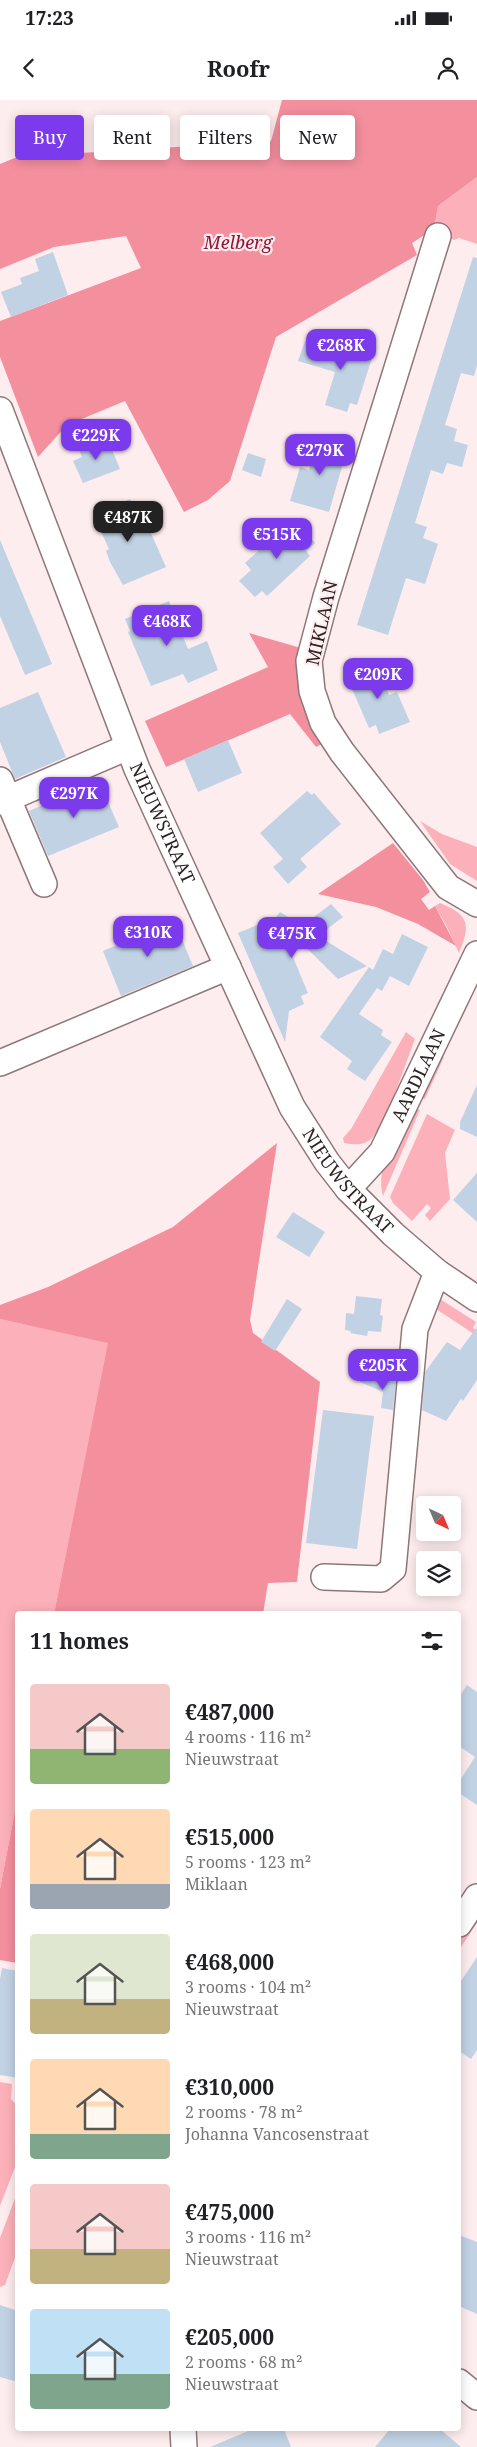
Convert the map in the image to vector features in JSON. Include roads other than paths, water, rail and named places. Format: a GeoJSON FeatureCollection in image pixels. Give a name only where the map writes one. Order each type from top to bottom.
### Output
{"type":"FeatureCollection","features":[{"type":"Feature","properties":{"kind":"street","name":"MIKLAAN"},"geometry":{"type":"LineString","coordinates":[[438,236],[326,597],[309,661],[312,691],[323,723],[342,752],[448,887],[477,904]]}},
{"type":"Feature","properties":{"kind":"street","name":"NIEUWSTRAAT"},"geometry":{"type":"LineString","coordinates":[[0,410],[128,747],[292,1107],[327,1162],[348,1189],[393,1234],[437,1272],[477,1299]]}},
{"type":"Feature","properties":{"kind":"street"},"geometry":{"type":"LineString","coordinates":[[44,884],[2,794],[128,747]]}},
{"type":"Feature","properties":{"kind":"street","name":"AARDLAAN"},"geometry":{"type":"LineString","coordinates":[[348,1189],[382,1152],[477,954]]}},
{"type":"Feature","properties":{"kind":"street"},"geometry":{"type":"LineString","coordinates":[[0,1062],[228,967]]}},
{"type":"Feature","properties":{"kind":"street"},"geometry":{"type":"LineString","coordinates":[[324,1577],[381,1578],[393,1569],[415,1329],[437,1272]]}},
{"type":"Feature","properties":{"kind":"street"},"geometry":{"type":"LineString","coordinates":[[461,1921],[477,1897]]}},
{"type":"Feature","properties":{"kind":"street"},"geometry":{"type":"LineString","coordinates":[[461,2384],[477,2397]]}},
{"type":"Feature","properties":{"kind":"street"},"geometry":{"type":"LineString","coordinates":[[182,2431],[184,2447]]}},
{"type":"Feature","properties":{"kind":"park label","name":"Melberg"},"geometry":{"type":"Point","coordinates":[238,243]}}]}
